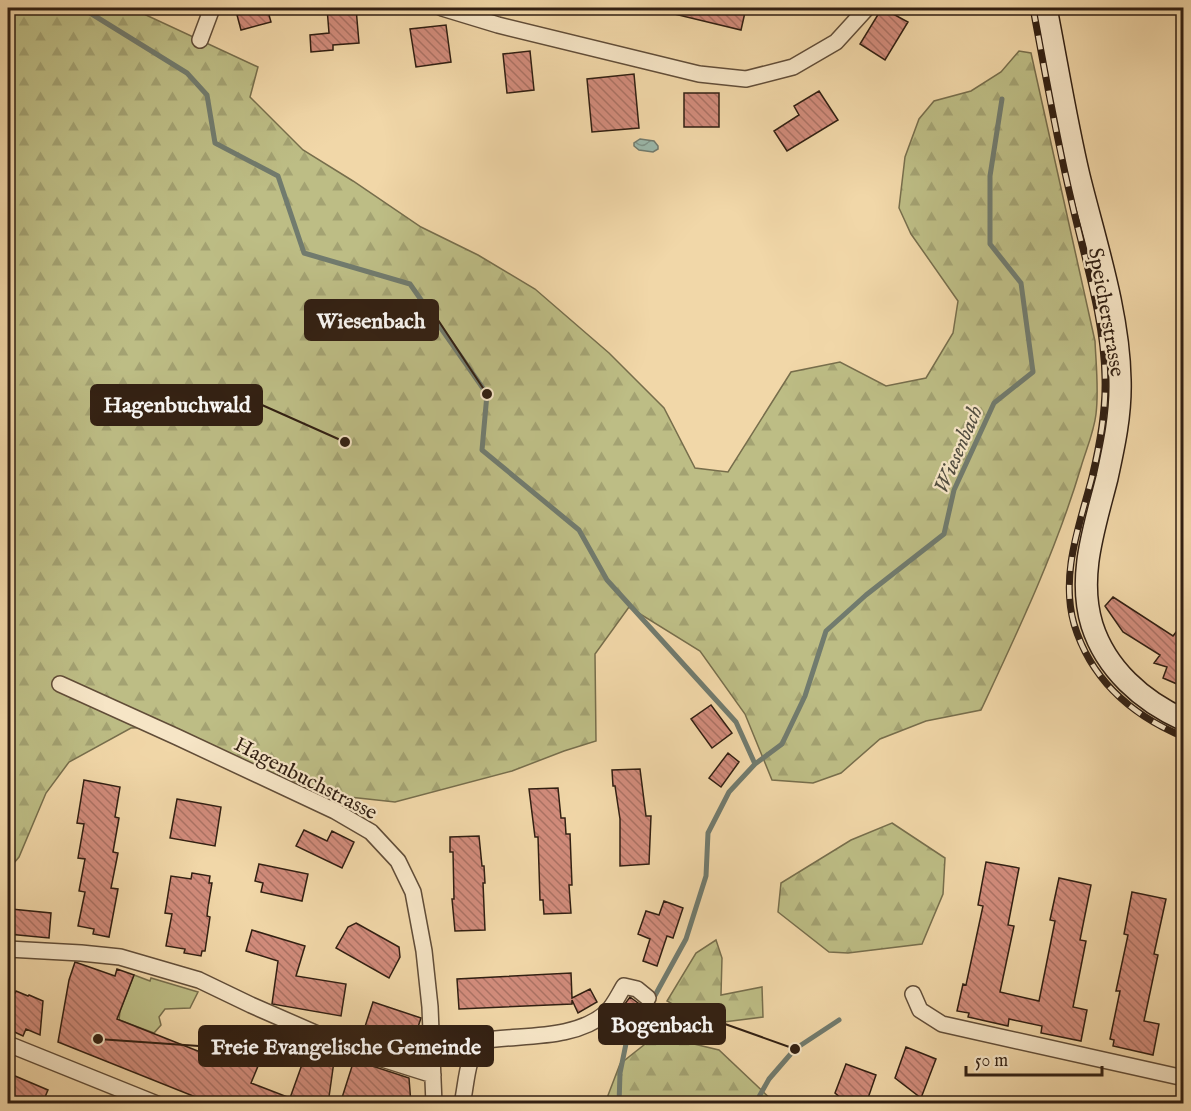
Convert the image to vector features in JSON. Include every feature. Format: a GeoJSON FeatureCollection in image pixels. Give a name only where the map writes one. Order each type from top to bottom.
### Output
{"type":"FeatureCollection","features":[{"type":"Feature","properties":{"kind":"main road","name":"Speicherstrasse"},"geometry":{"type":"LineString","coordinates":[[1046,8],[1070,138],[1109,303],[1120,370],[1116,436],[1090,546],[1086,573],[1087,598],[1092,625],[1114,668],[1149,700],[1184,720]]}},
{"type":"Feature","properties":{"kind":"street"},"geometry":{"type":"LineString","coordinates":[[200,40],[212,8]]}},
{"type":"Feature","properties":{"kind":"street"},"geometry":{"type":"LineString","coordinates":[[442,8],[699,74],[746,79],[793,68],[836,42],[867,8]]}},
{"type":"Feature","properties":{"kind":"street","name":"Hagenbuchstrasse"},"geometry":{"type":"LineString","coordinates":[[60,684],[335,811],[370,832],[398,861],[413,892],[424,951],[430,1007],[434,1104]]}},
{"type":"Feature","properties":{"kind":"street"},"geometry":{"type":"LineString","coordinates":[[8,949],[120,957],[199,980],[354,1050],[433,1076]]}},
{"type":"Feature","properties":{"kind":"street"},"geometry":{"type":"LineString","coordinates":[[462,1104],[469,1063],[474,1050],[481,1041],[538,1037],[567,1031],[591,1022],[607,1012],[624,986],[637,989],[648,998]]}},
{"type":"Feature","properties":{"kind":"street"},"geometry":{"type":"LineString","coordinates":[[913,994],[920,1010],[942,1024],[1184,1078]]}},
{"type":"Feature","properties":{"kind":"street"},"geometry":{"type":"LineString","coordinates":[[8,1044],[157,1104]]}},
{"type":"Feature","properties":{"kind":"green space"},"geometry":{"type":"Polygon","coordinates":[[[8,8],[131,8],[258,67],[250,97],[303,150],[421,227],[478,255],[535,289],[609,353],[664,408],[695,468],[728,472],[791,372],[840,362],[886,386],[926,378],[953,333],[958,301],[911,234],[899,208],[905,157],[919,119],[934,101],[971,91],[1001,72],[1019,51],[1031,53],[1095,341],[1097,405],[1092,434],[1060,529],[1022,621],[981,710],[926,721],[880,739],[841,773],[813,783],[772,780],[745,714],[700,651],[629,607],[595,654],[596,741],[512,771],[395,802],[340,796],[264,771],[172,726],[131,728],[69,762],[46,793],[19,857],[8,870],[8,8]]]}},
{"type":"Feature","properties":{"kind":"green space"},"geometry":{"type":"Polygon","coordinates":[[[892,823],[945,858],[943,894],[922,944],[848,953],[829,952],[778,912],[781,883],[851,840],[892,823]]]}},
{"type":"Feature","properties":{"kind":"green space"},"geometry":{"type":"Polygon","coordinates":[[[716,940],[722,958],[721,995],[762,987],[763,1017],[708,1024],[667,1001],[696,953],[716,940]]]}},
{"type":"Feature","properties":{"kind":"green space"},"geometry":{"type":"Polygon","coordinates":[[[134,975],[198,992],[190,1008],[165,1009],[159,1017],[161,1025],[154,1033],[119,1020],[120,1011],[134,975]]]}},
{"type":"Feature","properties":{"kind":"green space"},"geometry":{"type":"Polygon","coordinates":[[[654,1037],[719,1050],[775,1103],[610,1103],[607,1098],[620,1064],[654,1037]]]}},
{"type":"Feature","properties":{"kind":"water"},"geometry":{"type":"Polygon","coordinates":[[[640,139],[654,141],[658,149],[653,152],[639,150],[634,143],[640,139]]]}},
{"type":"Feature","properties":{"kind":"building"},"geometry":{"type":"Polygon","coordinates":[[[242,8],[267,8],[271,22],[241,30],[237,15],[243,13],[242,8]]]}},
{"type":"Feature","properties":{"kind":"building"},"geometry":{"type":"Polygon","coordinates":[[[327,8],[356,8],[359,43],[333,45],[333,50],[311,52],[310,35],[329,33],[327,8]]]}},
{"type":"Feature","properties":{"kind":"building"},"geometry":{"type":"Polygon","coordinates":[[[671,8],[746,8],[741,30],[670,13],[671,8]]]}},
{"type":"Feature","properties":{"kind":"building"},"geometry":{"type":"Polygon","coordinates":[[[882,8],[908,22],[885,60],[860,44],[882,8]]]}},
{"type":"Feature","properties":{"kind":"building"},"geometry":{"type":"Polygon","coordinates":[[[446,25],[451,62],[416,67],[410,29],[446,25]]]}},
{"type":"Feature","properties":{"kind":"building"},"geometry":{"type":"Polygon","coordinates":[[[530,51],[534,90],[507,93],[503,54],[530,51]]]}},
{"type":"Feature","properties":{"kind":"building"},"geometry":{"type":"Polygon","coordinates":[[[634,74],[639,128],[592,132],[587,79],[634,74]]]}},
{"type":"Feature","properties":{"kind":"building"},"geometry":{"type":"Polygon","coordinates":[[[819,91],[838,120],[787,151],[774,131],[799,115],[794,106],[819,91]]]}},
{"type":"Feature","properties":{"kind":"building"},"geometry":{"type":"Polygon","coordinates":[[[684,93],[719,93],[719,127],[684,127],[684,93]]]}},
{"type":"Feature","properties":{"kind":"building"},"geometry":{"type":"Polygon","coordinates":[[[1113,597],[1173,636],[1184,622],[1184,687],[1163,678],[1167,667],[1154,663],[1160,655],[1123,632],[1105,606],[1113,597]]]}},
{"type":"Feature","properties":{"kind":"building"},"geometry":{"type":"Polygon","coordinates":[[[711,705],[732,733],[712,748],[691,719],[711,705]]]}},
{"type":"Feature","properties":{"kind":"building"},"geometry":{"type":"Polygon","coordinates":[[[728,753],[739,762],[721,787],[709,778],[728,753]]]}},
{"type":"Feature","properties":{"kind":"building"},"geometry":{"type":"Polygon","coordinates":[[[640,769],[646,816],[651,816],[649,864],[620,866],[620,819],[612,770],[640,769]]]}},
{"type":"Feature","properties":{"kind":"building"},"geometry":{"type":"Polygon","coordinates":[[[84,780],[120,787],[115,817],[119,818],[113,852],[118,853],[111,888],[118,889],[109,937],[93,934],[94,929],[78,926],[85,892],[79,891],[85,859],[78,858],[84,824],[77,823],[84,780]]]}},
{"type":"Feature","properties":{"kind":"building"},"geometry":{"type":"Polygon","coordinates":[[[558,788],[561,818],[565,818],[566,834],[570,834],[571,913],[544,914],[543,900],[540,900],[538,837],[535,837],[529,789],[558,788]]]}},
{"type":"Feature","properties":{"kind":"building"},"geometry":{"type":"Polygon","coordinates":[[[177,799],[221,807],[215,846],[170,838],[177,799]]]}},
{"type":"Feature","properties":{"kind":"building"},"geometry":{"type":"Polygon","coordinates":[[[304,830],[327,841],[332,831],[354,842],[342,868],[296,846],[304,830]]]}},
{"type":"Feature","properties":{"kind":"building"},"geometry":{"type":"Polygon","coordinates":[[[479,836],[482,866],[484,866],[485,930],[455,931],[452,899],[454,899],[453,852],[450,852],[450,837],[479,836]]]}},
{"type":"Feature","properties":{"kind":"building"},"geometry":{"type":"Polygon","coordinates":[[[986,862],[1019,868],[1008,925],[1014,926],[1000,992],[1039,1001],[1055,921],[1050,920],[1059,878],[1091,885],[1080,940],[1086,941],[1073,1007],[1087,1010],[1081,1041],[1041,1033],[1042,1026],[1009,1019],[1008,1026],[968,1017],[969,1013],[957,1011],[963,984],[966,985],[983,906],[978,905],[986,862]]]}},
{"type":"Feature","properties":{"kind":"building"},"geometry":{"type":"Polygon","coordinates":[[[259,864],[308,874],[302,901],[261,892],[263,883],[255,881],[259,864]]]}},
{"type":"Feature","properties":{"kind":"building"},"geometry":{"type":"Polygon","coordinates":[[[192,873],[210,876],[209,883],[212,883],[205,951],[202,951],[201,956],[184,953],[185,949],[166,946],[172,914],[165,913],[171,876],[191,879],[192,873]]]}},
{"type":"Feature","properties":{"kind":"building"},"geometry":{"type":"Polygon","coordinates":[[[1132,892],[1166,899],[1154,954],[1158,955],[1144,1021],[1159,1024],[1153,1055],[1113,1046],[1114,1040],[1110,1039],[1120,991],[1116,991],[1128,935],[1124,934],[1132,892]]]}},
{"type":"Feature","properties":{"kind":"building"},"geometry":{"type":"Polygon","coordinates":[[[664,901],[683,908],[673,938],[667,936],[657,966],[643,961],[650,939],[638,934],[646,911],[659,915],[664,901]]]}},
{"type":"Feature","properties":{"kind":"building"},"geometry":{"type":"Polygon","coordinates":[[[11,909],[51,913],[49,938],[8,934],[11,909]]]}},
{"type":"Feature","properties":{"kind":"building"},"geometry":{"type":"Polygon","coordinates":[[[356,923],[399,947],[400,957],[389,978],[336,948],[348,927],[356,923]]]}},
{"type":"Feature","properties":{"kind":"building"},"geometry":{"type":"Polygon","coordinates":[[[252,930],[305,946],[296,976],[346,984],[341,1016],[272,1004],[278,961],[246,951],[252,930]]]}},
{"type":"Feature","properties":{"kind":"building"},"geometry":{"type":"Polygon","coordinates":[[[75,962],[115,976],[117,969],[134,975],[117,1019],[228,1063],[233,1048],[261,1059],[251,1083],[290,1098],[309,1045],[335,1054],[328,1104],[213,1104],[58,1042],[69,980],[75,962]]]}},
{"type":"Feature","properties":{"kind":"building"},"geometry":{"type":"Polygon","coordinates":[[[571,973],[572,998],[590,989],[597,1002],[578,1013],[572,1000],[572,1004],[459,1009],[457,979],[571,973]]]}},
{"type":"Feature","properties":{"kind":"building"},"geometry":{"type":"Polygon","coordinates":[[[8,990],[43,1001],[40,1035],[26,1029],[23,1036],[8,1029],[8,990]]]}},
{"type":"Feature","properties":{"kind":"building"},"geometry":{"type":"Polygon","coordinates":[[[630,997],[642,1006],[627,1025],[616,1016],[630,997]]]}},
{"type":"Feature","properties":{"kind":"building"},"geometry":{"type":"Polygon","coordinates":[[[373,1002],[421,1018],[408,1057],[360,1042],[373,1002]]]}},
{"type":"Feature","properties":{"kind":"building"},"geometry":{"type":"Polygon","coordinates":[[[906,1047],[936,1059],[921,1098],[895,1078],[906,1047]]]}},
{"type":"Feature","properties":{"kind":"building"},"geometry":{"type":"Polygon","coordinates":[[[354,1060],[409,1078],[411,1104],[340,1104],[354,1060]]]}},
{"type":"Feature","properties":{"kind":"building"},"geometry":{"type":"Polygon","coordinates":[[[846,1064],[876,1075],[866,1104],[848,1104],[835,1093],[846,1064]]]}},
{"type":"Feature","properties":{"kind":"building"},"geometry":{"type":"Polygon","coordinates":[[[8,1073],[48,1090],[42,1104],[8,1104],[8,1073]]]}},
{"type":"Feature","properties":{"kind":"waterway","name":"Wiesenbach"},"geometry":{"type":"LineString","coordinates":[[82,8],[187,73],[207,95],[215,143],[278,176],[304,253],[410,284],[487,394],[482,450],[579,530],[607,580],[736,722],[755,764]]}},
{"type":"Feature","properties":{"kind":"waterway","name":"Wiesenbach"},"geometry":{"type":"LineString","coordinates":[[619,1104],[620,1073],[628,1034],[647,1010],[686,939],[706,876],[708,833],[729,792],[755,764],[782,744],[805,696],[826,631],[866,595],[944,534],[954,490],[994,403],[1033,372],[1021,283],[990,244],[990,176],[1002,99]]}},
{"type":"Feature","properties":{"kind":"waterway"},"geometry":{"type":"LineString","coordinates":[[755,1104],[769,1079],[795,1049],[839,1020]]}},
{"type":"Feature","properties":{"kind":"railway"},"geometry":{"type":"LineString","coordinates":[[1033,8],[1060,152],[1097,310],[1104,355],[1105,403],[1102,428],[1095,465],[1073,549],[1070,568],[1070,605],[1081,644],[1102,679],[1130,706],[1147,718],[1184,737]]}},
{"type":"Feature","properties":{"kind":"place","name":"Wiesenbach"},"geometry":{"type":"Point","coordinates":[487,394]}},
{"type":"Feature","properties":{"kind":"place","name":"Hagenbuchwald"},"geometry":{"type":"Point","coordinates":[345,442]}},
{"type":"Feature","properties":{"kind":"place","name":"Freie Evangelische Gemeinde"},"geometry":{"type":"Point","coordinates":[98,1039]}},
{"type":"Feature","properties":{"kind":"place","name":"Bogenbach"},"geometry":{"type":"Point","coordinates":[795,1049]}}]}
